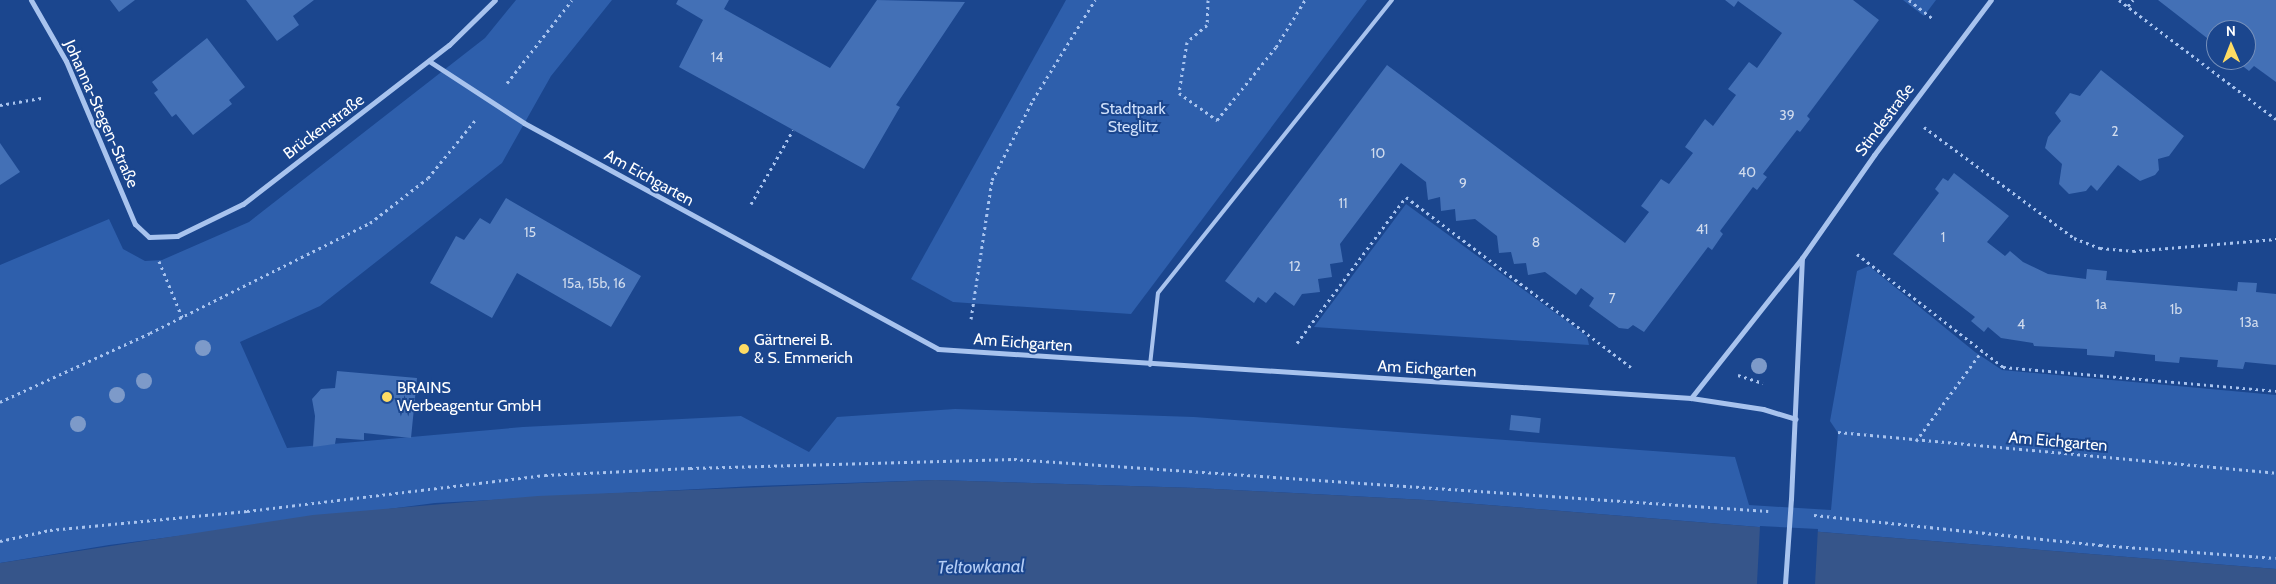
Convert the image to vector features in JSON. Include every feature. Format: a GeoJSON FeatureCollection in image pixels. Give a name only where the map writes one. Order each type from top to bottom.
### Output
{"type":"FeatureCollection","features":[{"type":"Feature","properties":{"kind":"street","name":"Johanna-Stegen-Straße"},"geometry":{"type":"LineString","coordinates":[[31,0],[66,61],[135,224],[149,237]]}},
{"type":"Feature","properties":{"kind":"street","name":"Brückenstraße"},"geometry":{"type":"LineString","coordinates":[[149,237],[177,236],[244,204],[429,61],[484,14],[495,0]]}},
{"type":"Feature","properties":{"kind":"street","name":"Stindestraße"},"geometry":{"type":"LineString","coordinates":[[1691,398],[1802,258],[1905,113],[1991,0]]}},
{"type":"Feature","properties":{"kind":"street","name":"Am Eichgarten"},"geometry":{"type":"LineString","coordinates":[[429,61],[524,123],[938,349],[1150,365],[1691,398]]}},
{"type":"Feature","properties":{"kind":"street"},"geometry":{"type":"LineString","coordinates":[[1785,584],[1796,419],[1802,258]]}},
{"type":"Feature","properties":{"kind":"street"},"geometry":{"type":"LineString","coordinates":[[1691,398],[1763,410],[1796,419]]}},
{"type":"Feature","properties":{"kind":"lane"},"geometry":{"type":"LineString","coordinates":[[1150,365],[1158,293],[1392,0]]}},
{"type":"Feature","properties":{"kind":"path"},"geometry":{"type":"LineString","coordinates":[[516,72],[572,0]]}},
{"type":"Feature","properties":{"kind":"path"},"geometry":{"type":"LineString","coordinates":[[971,319],[992,180],[1033,100],[1094,0]]}},
{"type":"Feature","properties":{"kind":"path"},"geometry":{"type":"LineString","coordinates":[[1208,0],[1207,24],[1187,42],[1179,92],[1217,120],[1276,47],[1305,0]]}},
{"type":"Feature","properties":{"kind":"path"},"geometry":{"type":"LineString","coordinates":[[1909,0],[1932,18]]}},
{"type":"Feature","properties":{"kind":"path"},"geometry":{"type":"LineString","coordinates":[[2119,0],[2276,119]]}},
{"type":"Feature","properties":{"kind":"path"},"geometry":{"type":"LineString","coordinates":[[2128,6],[2133,0]]}},
{"type":"Feature","properties":{"kind":"path"},"geometry":{"type":"LineString","coordinates":[[0,104],[40,98]]}},
{"type":"Feature","properties":{"kind":"path"},"geometry":{"type":"LineString","coordinates":[[1905,113],[2074,238],[2100,248],[2133,251],[2276,239]]}},
{"type":"Feature","properties":{"kind":"path"},"geometry":{"type":"LineString","coordinates":[[0,402],[182,317],[370,223],[428,178],[478,117]]}},
{"type":"Feature","properties":{"kind":"path"},"geometry":{"type":"LineString","coordinates":[[751,204],[793,130]]}},
{"type":"Feature","properties":{"kind":"path"},"geometry":{"type":"LineString","coordinates":[[1297,343],[1406,197],[1631,366]]}},
{"type":"Feature","properties":{"kind":"path"},"geometry":{"type":"LineString","coordinates":[[149,237],[182,317]]}},
{"type":"Feature","properties":{"kind":"path"},"geometry":{"type":"LineString","coordinates":[[1857,254],[2003,367],[2276,391]]}},
{"type":"Feature","properties":{"kind":"path"},"geometry":{"type":"LineString","coordinates":[[1916,441],[1982,351]]}},
{"type":"Feature","properties":{"kind":"path"},"geometry":{"type":"LineString","coordinates":[[1731,373],[1766,384]]}},
{"type":"Feature","properties":{"kind":"path","name":"Am Eichgarten"},"geometry":{"type":"LineString","coordinates":[[1838,432],[1916,441],[2276,473]]}},
{"type":"Feature","properties":{"kind":"path"},"geometry":{"type":"LineString","coordinates":[[0,541],[50,530],[247,511],[545,475],[690,468],[1014,459],[1698,504],[1776,512]]}},
{"type":"Feature","properties":{"kind":"path"},"geometry":{"type":"LineString","coordinates":[[1806,515],[2090,544],[2276,558]]}},
{"type":"Feature","properties":{"kind":"green space"},"geometry":{"type":"Polygon","coordinates":[[[516,0],[612,0],[551,76],[502,163],[320,306],[240,342],[287,448],[523,427],[741,416],[809,452],[837,417],[955,409],[1194,417],[1735,457],[1749,505],[1831,510],[1838,433],[1830,421],[1857,271],[1869,266],[1975,352],[2002,370],[2276,395],[2276,569],[1426,500],[1196,488],[935,480],[755,486],[435,503],[109,545],[0,563],[0,265],[109,219],[123,249],[145,261],[162,260],[249,222],[485,38],[516,0]]]}},
{"type":"Feature","properties":{"kind":"green space","name":"Stadtpark Steglitz"},"geometry":{"type":"Polygon","coordinates":[[[1066,0],[1367,0],[1131,314],[953,302],[911,279],[1066,0]]]}},
{"type":"Feature","properties":{"kind":"green space"},"geometry":{"type":"Polygon","coordinates":[[[1903,0],[1936,0],[1924,16],[1903,0]]]}},
{"type":"Feature","properties":{"kind":"green space"},"geometry":{"type":"Polygon","coordinates":[[[1406,204],[1587,336],[1589,345],[1314,327],[1406,204]]]}},
{"type":"Feature","properties":{"kind":"water","name":"Teltowkanal"},"geometry":{"type":"Polygon","coordinates":[[[935,480],[1196,488],[1426,500],[2276,569],[2276,584],[0,584],[0,563],[313,515],[538,496],[935,480]]]}},
{"type":"Feature","properties":{"kind":"pier"},"geometry":{"type":"Polygon","coordinates":[[[1760,526],[1818,529],[1815,584],[1757,584],[1760,526]]]}},
{"type":"Feature","properties":{"kind":"building"},"geometry":{"type":"Polygon","coordinates":[[[110,0],[135,0],[119,12],[110,0]]]}},
{"type":"Feature","properties":{"kind":"building"},"geometry":{"type":"Polygon","coordinates":[[[246,0],[314,0],[293,16],[299,25],[277,41],[246,0]]]}},
{"type":"Feature","properties":{"kind":"building"},"geometry":{"type":"Polygon","coordinates":[[[678,0],[729,0],[724,9],[830,68],[877,0],[965,2],[896,105],[900,107],[864,169],[679,67],[703,20],[676,4],[678,0]]]}},
{"type":"Feature","properties":{"kind":"building"},"geometry":{"type":"Polygon","coordinates":[[[1725,0],[1853,0],[1879,20],[1807,116],[1810,119],[1800,132],[1797,130],[1763,174],[1767,177],[1757,190],[1753,187],[1720,231],[1723,234],[1712,250],[1708,247],[1644,332],[1633,325],[1628,329],[1619,328],[1589,306],[1594,298],[1581,288],[1576,295],[1545,272],[1528,275],[1526,263],[1514,264],[1511,252],[1499,253],[1497,236],[1475,219],[1456,221],[1455,209],[1441,211],[1440,197],[1428,200],[1426,182],[1401,163],[1340,244],[1343,262],[1330,264],[1332,277],[1318,279],[1320,292],[1302,294],[1294,306],[1275,292],[1266,303],[1258,297],[1254,303],[1225,281],[1387,65],[1625,243],[1649,212],[1641,206],[1661,179],[1669,184],[1693,153],[1685,147],[1705,119],[1713,126],[1736,95],[1728,89],[1749,62],[1757,68],[1782,33],[1738,1],[1734,7],[1725,0]]]}},
{"type":"Feature","properties":{"kind":"building"},"geometry":{"type":"Polygon","coordinates":[[[2158,0],[2276,0],[2276,82],[2256,67],[2256,20],[2206,20],[2206,37],[2158,0]]]}},
{"type":"Feature","properties":{"kind":"building"},"geometry":{"type":"Polygon","coordinates":[[[207,38],[245,87],[229,100],[232,104],[193,135],[176,114],[172,117],[154,93],[158,90],[152,82],[207,38]]]}},
{"type":"Feature","properties":{"kind":"building"},"geometry":{"type":"Polygon","coordinates":[[[2101,70],[2184,136],[2169,156],[2158,159],[2159,170],[2155,175],[2140,181],[2118,165],[2097,191],[2091,185],[2086,191],[2069,194],[2059,184],[2062,164],[2045,148],[2048,137],[2061,121],[2055,113],[2070,93],[2080,96],[2101,70]]]}},
{"type":"Feature","properties":{"kind":"building"},"geometry":{"type":"Polygon","coordinates":[[[0,143],[20,172],[0,185],[0,143]]]}},
{"type":"Feature","properties":{"kind":"building"},"geometry":{"type":"Polygon","coordinates":[[[1954,173],[2009,216],[1987,242],[2005,256],[2010,251],[2023,262],[2048,274],[2086,279],[2087,269],[2107,271],[2106,280],[2237,291],[2238,282],[2257,283],[2256,292],[2276,294],[2276,365],[2245,362],[2243,369],[2217,367],[2218,360],[2180,357],[2179,363],[2155,361],[2155,355],[2115,351],[2114,357],[2087,355],[2087,349],[2034,346],[2033,343],[2001,338],[1988,327],[1984,332],[1971,321],[1975,317],[1893,254],[1939,193],[1935,189],[1943,178],[1948,181],[1954,173]]]}},
{"type":"Feature","properties":{"kind":"building"},"geometry":{"type":"Polygon","coordinates":[[[506,198],[641,276],[611,327],[517,273],[492,318],[430,283],[456,236],[464,240],[480,218],[490,224],[506,198]]]}},
{"type":"Feature","properties":{"kind":"building"},"geometry":{"type":"Polygon","coordinates":[[[337,371],[417,378],[411,438],[364,433],[364,440],[336,438],[335,444],[313,447],[315,416],[312,399],[321,389],[335,388],[337,371]]]}},
{"type":"Feature","properties":{"kind":"building"},"geometry":{"type":"Polygon","coordinates":[[[1511,415],[1541,418],[1539,433],[1509,430],[1511,415]]]}},
{"type":"Feature","properties":{"kind":"place","name":"Gärtnerei B. & S. Emmerich"},"geometry":{"type":"Point","coordinates":[744,349]}},
{"type":"Feature","properties":{"kind":"place","name":"BRAINS Werbeagentur GmbH"},"geometry":{"type":"Point","coordinates":[387,397]}}]}
